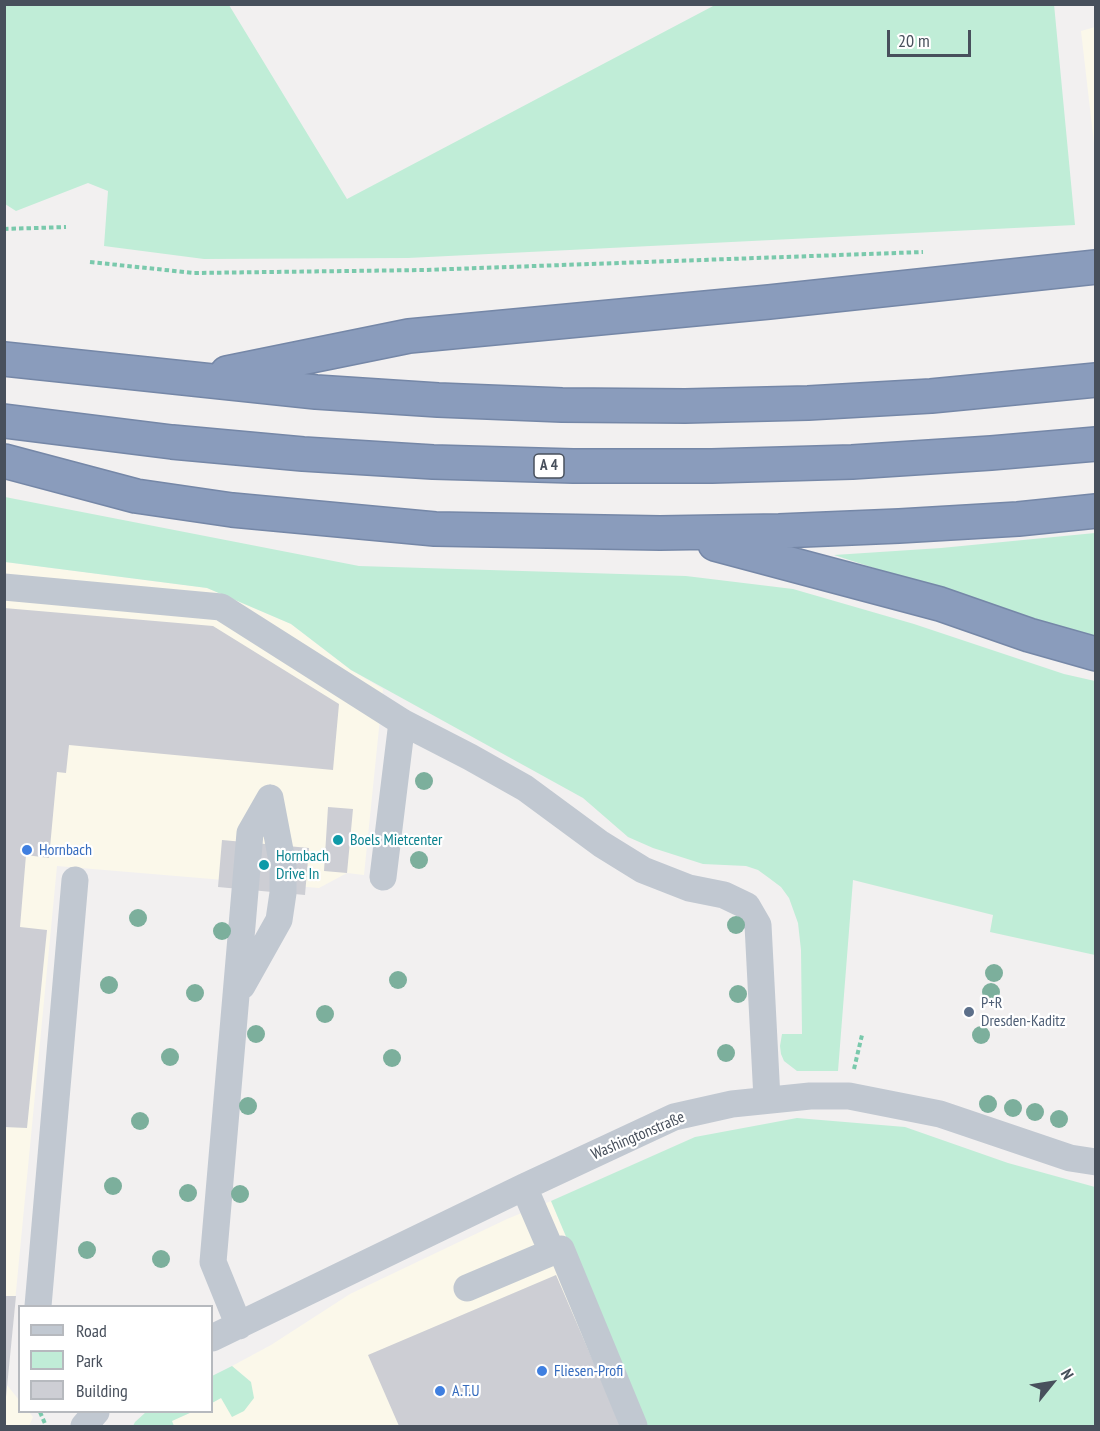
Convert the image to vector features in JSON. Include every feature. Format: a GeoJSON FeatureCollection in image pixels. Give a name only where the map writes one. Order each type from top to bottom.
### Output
{"type":"FeatureCollection","features":[{"type":"Feature","properties":{"kind":"highway"},"geometry":{"type":"LineString","coordinates":[[193,380],[409,336],[769,302],[1095,267]]}},
{"type":"Feature","properties":{"kind":"highway"},"geometry":{"type":"LineString","coordinates":[[4,359],[316,392],[562,405],[808,403],[920,396],[1095,380]]}},
{"type":"Feature","properties":{"kind":"highway","name":"A 4"},"geometry":{"type":"LineString","coordinates":[[4,421],[172,442],[303,454],[433,462],[573,466],[712,466],[852,462],[1095,444]]}},
{"type":"Feature","properties":{"kind":"highway"},"geometry":{"type":"LineString","coordinates":[[4,461],[136,496],[232,510],[435,529],[779,531],[1018,519],[1095,511]]}},
{"type":"Feature","properties":{"kind":"highway"},"geometry":{"type":"LineString","coordinates":[[660,532],[736,548],[940,604],[1049,642],[1095,654]]}},
{"type":"Feature","properties":{"kind":"street"},"geometry":{"type":"LineString","coordinates":[[4,587],[221,607],[402,722],[525,788],[601,844],[643,870],[689,888],[724,895],[747,906],[758,925],[767,1099]]}},
{"type":"Feature","properties":{"kind":"street"},"geometry":{"type":"LineString","coordinates":[[384,877],[402,722]]}},
{"type":"Feature","properties":{"kind":"street"},"geometry":{"type":"LineString","coordinates":[[237,995],[279,920],[283,893],[283,866],[270,798],[250,833],[213,1262],[239,1326]]}},
{"type":"Feature","properties":{"kind":"street"},"geometry":{"type":"LineString","coordinates":[[38,1305],[75,880]]}},
{"type":"Feature","properties":{"kind":"street","name":"Washingtonstraße"},"geometry":{"type":"LineString","coordinates":[[213,1338],[674,1117],[732,1104],[810,1096],[849,1096],[939,1114],[1070,1158],[1095,1162]]}},
{"type":"Feature","properties":{"kind":"street"},"geometry":{"type":"LineString","coordinates":[[524,1187],[552,1252]]}},
{"type":"Feature","properties":{"kind":"street"},"geometry":{"type":"LineString","coordinates":[[467,1288],[561,1249],[634,1426]]}},
{"type":"Feature","properties":{"kind":"street"},"geometry":{"type":"LineString","coordinates":[[85,1426],[95,1413]]}},
{"type":"Feature","properties":{"kind":"path"},"geometry":{"type":"LineString","coordinates":[[4,229],[66,227]]}},
{"type":"Feature","properties":{"kind":"path"},"geometry":{"type":"LineString","coordinates":[[90,262],[194,273],[436,270],[933,252]]}},
{"type":"Feature","properties":{"kind":"path"},"geometry":{"type":"LineString","coordinates":[[849,1096],[862,1035]]}},
{"type":"Feature","properties":{"kind":"shaded area"},"geometry":{"type":"Polygon","coordinates":[[[1096,27],[1095,152],[1081,31],[1096,27]]]}},
{"type":"Feature","properties":{"kind":"shaded area"},"geometry":{"type":"Polygon","coordinates":[[[5,562],[207,588],[291,624],[351,670],[383,689],[364,875],[347,873],[319,888],[57,866],[7,1385],[18,1399],[18,1413],[30,1413],[33,1417],[29,1426],[5,1426],[5,562]]]}},
{"type":"Feature","properties":{"kind":"shaded area"},"geometry":{"type":"Polygon","coordinates":[[[551,1201],[646,1426],[174,1426],[171,1421],[190,1413],[213,1413],[213,1402],[251,1382],[232,1366],[271,1345],[350,1294],[507,1219],[551,1201]]]}},
{"type":"Feature","properties":{"kind":"green space"},"geometry":{"type":"Polygon","coordinates":[[[1054,4],[1075,225],[408,258],[204,259],[104,246],[108,191],[88,183],[16,211],[5,204],[5,5],[229,5],[347,199],[715,5],[1054,4]]]}},
{"type":"Feature","properties":{"kind":"green space"},"geometry":{"type":"Polygon","coordinates":[[[5,497],[359,566],[686,576],[793,589],[914,624],[1064,674],[1095,681],[1095,955],[990,932],[993,915],[853,880],[838,1071],[797,1071],[784,1061],[780,1046],[782,1034],[802,1034],[801,950],[798,923],[789,898],[781,887],[758,870],[746,866],[703,864],[653,848],[628,837],[583,798],[351,670],[291,624],[207,588],[5,562],[5,497]]]}},
{"type":"Feature","properties":{"kind":"green space"},"geometry":{"type":"Polygon","coordinates":[[[1095,533],[1095,637],[1070,632],[834,555],[941,548],[1095,533]]]}},
{"type":"Feature","properties":{"kind":"green space"},"geometry":{"type":"Polygon","coordinates":[[[797,1118],[905,1127],[1008,1163],[1095,1187],[1095,1426],[646,1426],[551,1201],[695,1137],[797,1118]]]}},
{"type":"Feature","properties":{"kind":"green space"},"geometry":{"type":"Polygon","coordinates":[[[232,1366],[251,1382],[254,1398],[244,1411],[232,1417],[221,1398],[213,1402],[213,1376],[232,1366]]]}},
{"type":"Feature","properties":{"kind":"green space"},"geometry":{"type":"Polygon","coordinates":[[[145,1413],[190,1413],[172,1421],[174,1426],[133,1426],[145,1413]]]}},
{"type":"Feature","properties":{"kind":"building","name":"Hornbach"},"geometry":{"type":"Polygon","coordinates":[[[4,608],[213,626],[339,704],[333,770],[69,745],[66,773],[57,772],[49,858],[26,855],[20,927],[47,930],[27,1128],[4,1127],[4,608]]]}},
{"type":"Feature","properties":{"kind":"building","name":"Boels Mietcenter"},"geometry":{"type":"Polygon","coordinates":[[[328,807],[353,809],[347,873],[324,871],[328,807]]]}},
{"type":"Feature","properties":{"kind":"building","name":"Hornbach Drive In"},"geometry":{"type":"Polygon","coordinates":[[[222,840],[309,848],[305,895],[218,887],[222,840]]]}},
{"type":"Feature","properties":{"kind":"building"},"geometry":{"type":"Polygon","coordinates":[[[556,1275],[621,1426],[399,1426],[368,1355],[556,1275]]]}},
{"type":"Feature","properties":{"kind":"building"},"geometry":{"type":"Polygon","coordinates":[[[4,1296],[16,1296],[6,1397],[4,1396],[4,1296]]]}},
{"type":"Feature","properties":{"kind":"place","name":"Boels Mietcenter"},"geometry":{"type":"Point","coordinates":[338,840]}},
{"type":"Feature","properties":{"kind":"place","name":"Hornbach"},"geometry":{"type":"Point","coordinates":[27,850]}},
{"type":"Feature","properties":{"kind":"place","name":"Hornbach Drive In"},"geometry":{"type":"Point","coordinates":[264,865]}},
{"type":"Feature","properties":{"kind":"place","name":"P+R Dresden-Kaditz"},"geometry":{"type":"Point","coordinates":[969,1012]}},
{"type":"Feature","properties":{"kind":"place","name":"Fliesen-Profi"},"geometry":{"type":"Point","coordinates":[542,1371]}},
{"type":"Feature","properties":{"kind":"place","name":"A.T.U"},"geometry":{"type":"Point","coordinates":[440,1391]}}]}
